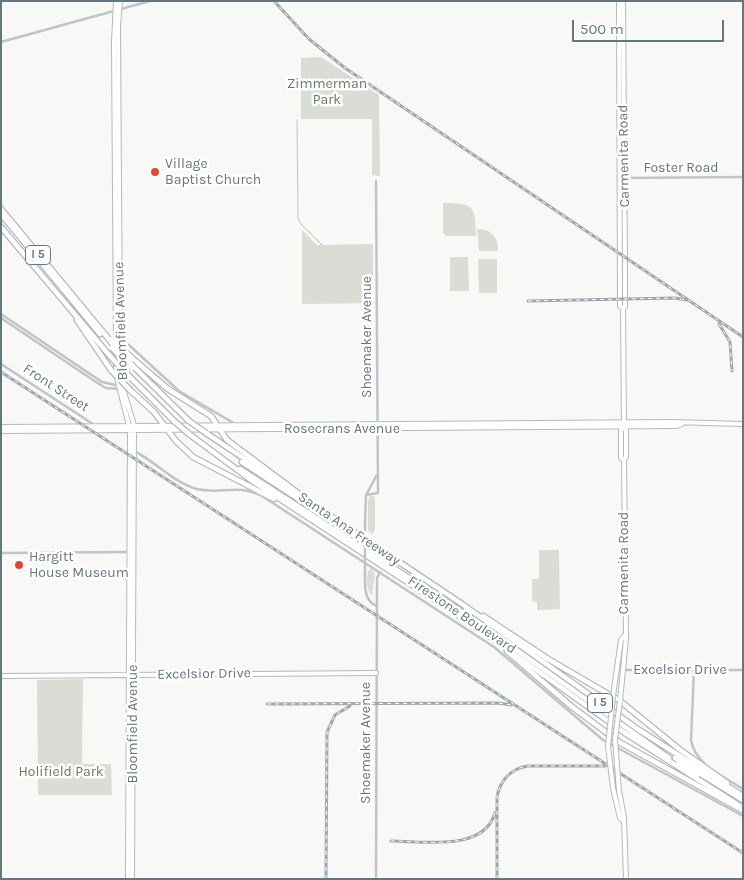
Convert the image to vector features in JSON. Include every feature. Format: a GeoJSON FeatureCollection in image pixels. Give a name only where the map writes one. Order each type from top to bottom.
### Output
{"type":"FeatureCollection","features":[{"type":"Feature","properties":{"kind":"highway","name":"Santa Ana Freeway"},"geometry":{"type":"LineString","coordinates":[[1,209],[133,367],[189,421],[237,455],[462,604],[639,730],[743,795]]}},
{"type":"Feature","properties":{"kind":"highway"},"geometry":{"type":"LineString","coordinates":[[1,214],[114,342],[168,390],[211,416],[218,430],[227,440],[281,478],[306,501]]}},
{"type":"Feature","properties":{"kind":"highway","name":"Santa Ana Freeway"},"geometry":{"type":"LineString","coordinates":[[1,227],[110,356],[130,378],[189,434],[232,466],[316,523],[475,626],[622,731],[743,809]]}},
{"type":"Feature","properties":{"kind":"highway"},"geometry":{"type":"LineString","coordinates":[[74,314],[83,332],[110,370],[154,412],[180,446],[202,464],[262,491],[316,523]]}},
{"type":"Feature","properties":{"kind":"highway"},"geometry":{"type":"LineString","coordinates":[[237,455],[251,469],[460,607],[635,731],[743,802]]}},
{"type":"Feature","properties":{"kind":"highway"},"geometry":{"type":"LineString","coordinates":[[232,466],[237,467],[454,607],[624,728],[743,802]]}},
{"type":"Feature","properties":{"kind":"highway"},"geometry":{"type":"LineString","coordinates":[[462,604],[613,696],[644,719],[679,750],[743,795]]}},
{"type":"Feature","properties":{"kind":"highway"},"geometry":{"type":"LineString","coordinates":[[475,626],[571,706],[615,739],[650,760],[743,809]]}},
{"type":"Feature","properties":{"kind":"main road","name":"Bloomfield Avenue"},"geometry":{"type":"LineString","coordinates":[[116,1],[114,342],[121,387],[132,427],[130,565],[132,879]]}},
{"type":"Feature","properties":{"kind":"main road","name":"Bloomfield Avenue"},"geometry":{"type":"LineString","coordinates":[[116,11],[120,1]]}},
{"type":"Feature","properties":{"kind":"main road","name":"Carmenita Road"},"geometry":{"type":"LineString","coordinates":[[618,1],[621,52]]}},
{"type":"Feature","properties":{"kind":"main road","name":"Carmenita Road"},"geometry":{"type":"LineString","coordinates":[[623,1],[621,52],[625,307],[623,309],[624,425],[626,430],[626,457],[624,460],[624,670],[615,739],[619,791],[624,817],[622,820],[626,879]]}},
{"type":"Feature","properties":{"kind":"main road","name":"Rosecrans Avenue"},"geometry":{"type":"LineString","coordinates":[[1,431],[215,424],[266,427]]}},
{"type":"Feature","properties":{"kind":"main road","name":"Rosecrans Avenue"},"geometry":{"type":"LineString","coordinates":[[132,427],[168,430],[218,430],[266,427],[743,424]]}},
{"type":"Feature","properties":{"kind":"main road","name":"Rosecrans Avenue"},"geometry":{"type":"LineString","coordinates":[[1,427],[97,428]]}},
{"type":"Feature","properties":{"kind":"main road","name":"Bloomfield Avenue"},"geometry":{"type":"LineString","coordinates":[[130,565],[133,556],[131,551]]}},
{"type":"Feature","properties":{"kind":"main road","name":"Carmenita Road"},"geometry":{"type":"LineString","coordinates":[[622,820],[608,760],[608,733],[621,640],[624,636]]}},
{"type":"Feature","properties":{"kind":"main road","name":"Excelsior Drive"},"geometry":{"type":"LineString","coordinates":[[1,676],[376,673]]}},
{"type":"Feature","properties":{"kind":"main road","name":"Bloomfield Avenue"},"geometry":{"type":"LineString","coordinates":[[128,879],[131,675]]}},
{"type":"Feature","properties":{"kind":"street"},"geometry":{"type":"LineString","coordinates":[[1,42],[150,1]]}},
{"type":"Feature","properties":{"kind":"street","name":"Foster Road"},"geometry":{"type":"LineString","coordinates":[[622,178],[743,177]]}},
{"type":"Feature","properties":{"kind":"street","name":"Shoemaker Avenue"},"geometry":{"type":"LineString","coordinates":[[366,494],[378,493],[376,180]]}},
{"type":"Feature","properties":{"kind":"street"},"geometry":{"type":"LineString","coordinates":[[1,314],[96,379],[106,384],[121,387]]}},
{"type":"Feature","properties":{"kind":"street"},"geometry":{"type":"LineString","coordinates":[[1,318],[106,388],[121,387]]}},
{"type":"Feature","properties":{"kind":"street"},"geometry":{"type":"LineString","coordinates":[[114,342],[129,344],[179,392],[237,425]]}},
{"type":"Feature","properties":{"kind":"street","name":"Front Street"},"geometry":{"type":"LineString","coordinates":[[1,364],[97,428]]}},
{"type":"Feature","properties":{"kind":"street","name":"Firestone Boulevard"},"geometry":{"type":"LineString","coordinates":[[132,450],[193,488],[207,490],[245,489],[257,494],[494,647],[525,671],[587,728],[609,744],[743,816]]}},
{"type":"Feature","properties":{"kind":"street"},"geometry":{"type":"LineString","coordinates":[[377,606],[370,601],[365,590],[365,571],[366,494],[378,473]]}},
{"type":"Feature","properties":{"kind":"street"},"geometry":{"type":"LineString","coordinates":[[1,553],[131,551]]}},
{"type":"Feature","properties":{"kind":"street","name":"Shoemaker Avenue"},"geometry":{"type":"LineString","coordinates":[[376,879],[377,578],[380,572]]}},
{"type":"Feature","properties":{"kind":"street"},"geometry":{"type":"LineString","coordinates":[[370,601],[377,601]]}},
{"type":"Feature","properties":{"kind":"street","name":"Excelsior Drive"},"geometry":{"type":"LineString","coordinates":[[618,670],[743,670]]}},
{"type":"Feature","properties":{"kind":"street"},"geometry":{"type":"LineString","coordinates":[[694,670],[691,738],[694,751],[702,762],[743,789]]}},
{"type":"Feature","properties":{"kind":"green space","name":"Zimmerman Park"},"geometry":{"type":"Polygon","coordinates":[[[321,57],[379,95],[380,176],[372,175],[372,119],[301,119],[301,58],[321,57]]]}},
{"type":"Feature","properties":{"kind":"green space"},"geometry":{"type":"Polygon","coordinates":[[[443,203],[467,205],[471,208],[475,218],[476,236],[446,236],[443,233],[443,203]]]}},
{"type":"Feature","properties":{"kind":"green space"},"geometry":{"type":"Polygon","coordinates":[[[477,229],[486,230],[493,235],[497,242],[498,251],[479,251],[477,229]]]}},
{"type":"Feature","properties":{"kind":"green space"},"geometry":{"type":"Polygon","coordinates":[[[302,230],[317,245],[373,244],[373,303],[302,304],[302,230]]]}},
{"type":"Feature","properties":{"kind":"green space"},"geometry":{"type":"Polygon","coordinates":[[[450,257],[468,257],[469,291],[450,291],[450,257]]]}},
{"type":"Feature","properties":{"kind":"green space"},"geometry":{"type":"Polygon","coordinates":[[[478,259],[497,259],[497,293],[479,293],[478,259]]]}},
{"type":"Feature","properties":{"kind":"green space"},"geometry":{"type":"Polygon","coordinates":[[[370,496],[374,496],[375,500],[375,529],[373,534],[368,531],[368,502],[370,496]]]}},
{"type":"Feature","properties":{"kind":"green space"},"geometry":{"type":"Polygon","coordinates":[[[539,550],[559,550],[560,609],[537,610],[537,602],[532,601],[532,579],[539,579],[539,550]]]}},
{"type":"Feature","properties":{"kind":"green space"},"geometry":{"type":"Polygon","coordinates":[[[370,568],[375,573],[372,596],[368,590],[367,582],[370,568]]]}},
{"type":"Feature","properties":{"kind":"green space","name":"Holifield Park"},"geometry":{"type":"Polygon","coordinates":[[[83,679],[82,764],[111,764],[112,795],[38,795],[37,680],[83,679]]]}},
{"type":"Feature","properties":{"kind":"waterway"},"geometry":{"type":"LineString","coordinates":[[297,120],[298,218],[301,224],[322,245]]}},
{"type":"Feature","properties":{"kind":"railway"},"geometry":{"type":"LineString","coordinates":[[274,1],[309,39],[345,68],[743,337]]}},
{"type":"Feature","properties":{"kind":"railway"},"geometry":{"type":"LineString","coordinates":[[528,301],[674,298],[687,300]]}},
{"type":"Feature","properties":{"kind":"railway"},"geometry":{"type":"LineString","coordinates":[[719,324],[730,342],[732,371]]}},
{"type":"Feature","properties":{"kind":"railway"},"geometry":{"type":"LineString","coordinates":[[1,372],[743,853]]}},
{"type":"Feature","properties":{"kind":"railway"},"geometry":{"type":"LineString","coordinates":[[267,704],[498,703],[511,705]]}},
{"type":"Feature","properties":{"kind":"railway"},"geometry":{"type":"LineString","coordinates":[[326,879],[327,732],[335,715],[350,706]]}},
{"type":"Feature","properties":{"kind":"railway"},"geometry":{"type":"LineString","coordinates":[[497,879],[497,797],[498,791],[507,776],[521,767],[527,766],[605,766]]}},
{"type":"Feature","properties":{"kind":"railway"},"geometry":{"type":"LineString","coordinates":[[391,841],[451,842],[466,839],[479,834],[489,825],[495,813]]}},
{"type":"Feature","properties":{"kind":"place","name":"Village Baptist Church"},"geometry":{"type":"Point","coordinates":[155,172]}},
{"type":"Feature","properties":{"kind":"place","name":"Hargitt House Museum"},"geometry":{"type":"Point","coordinates":[19,565]}}]}
